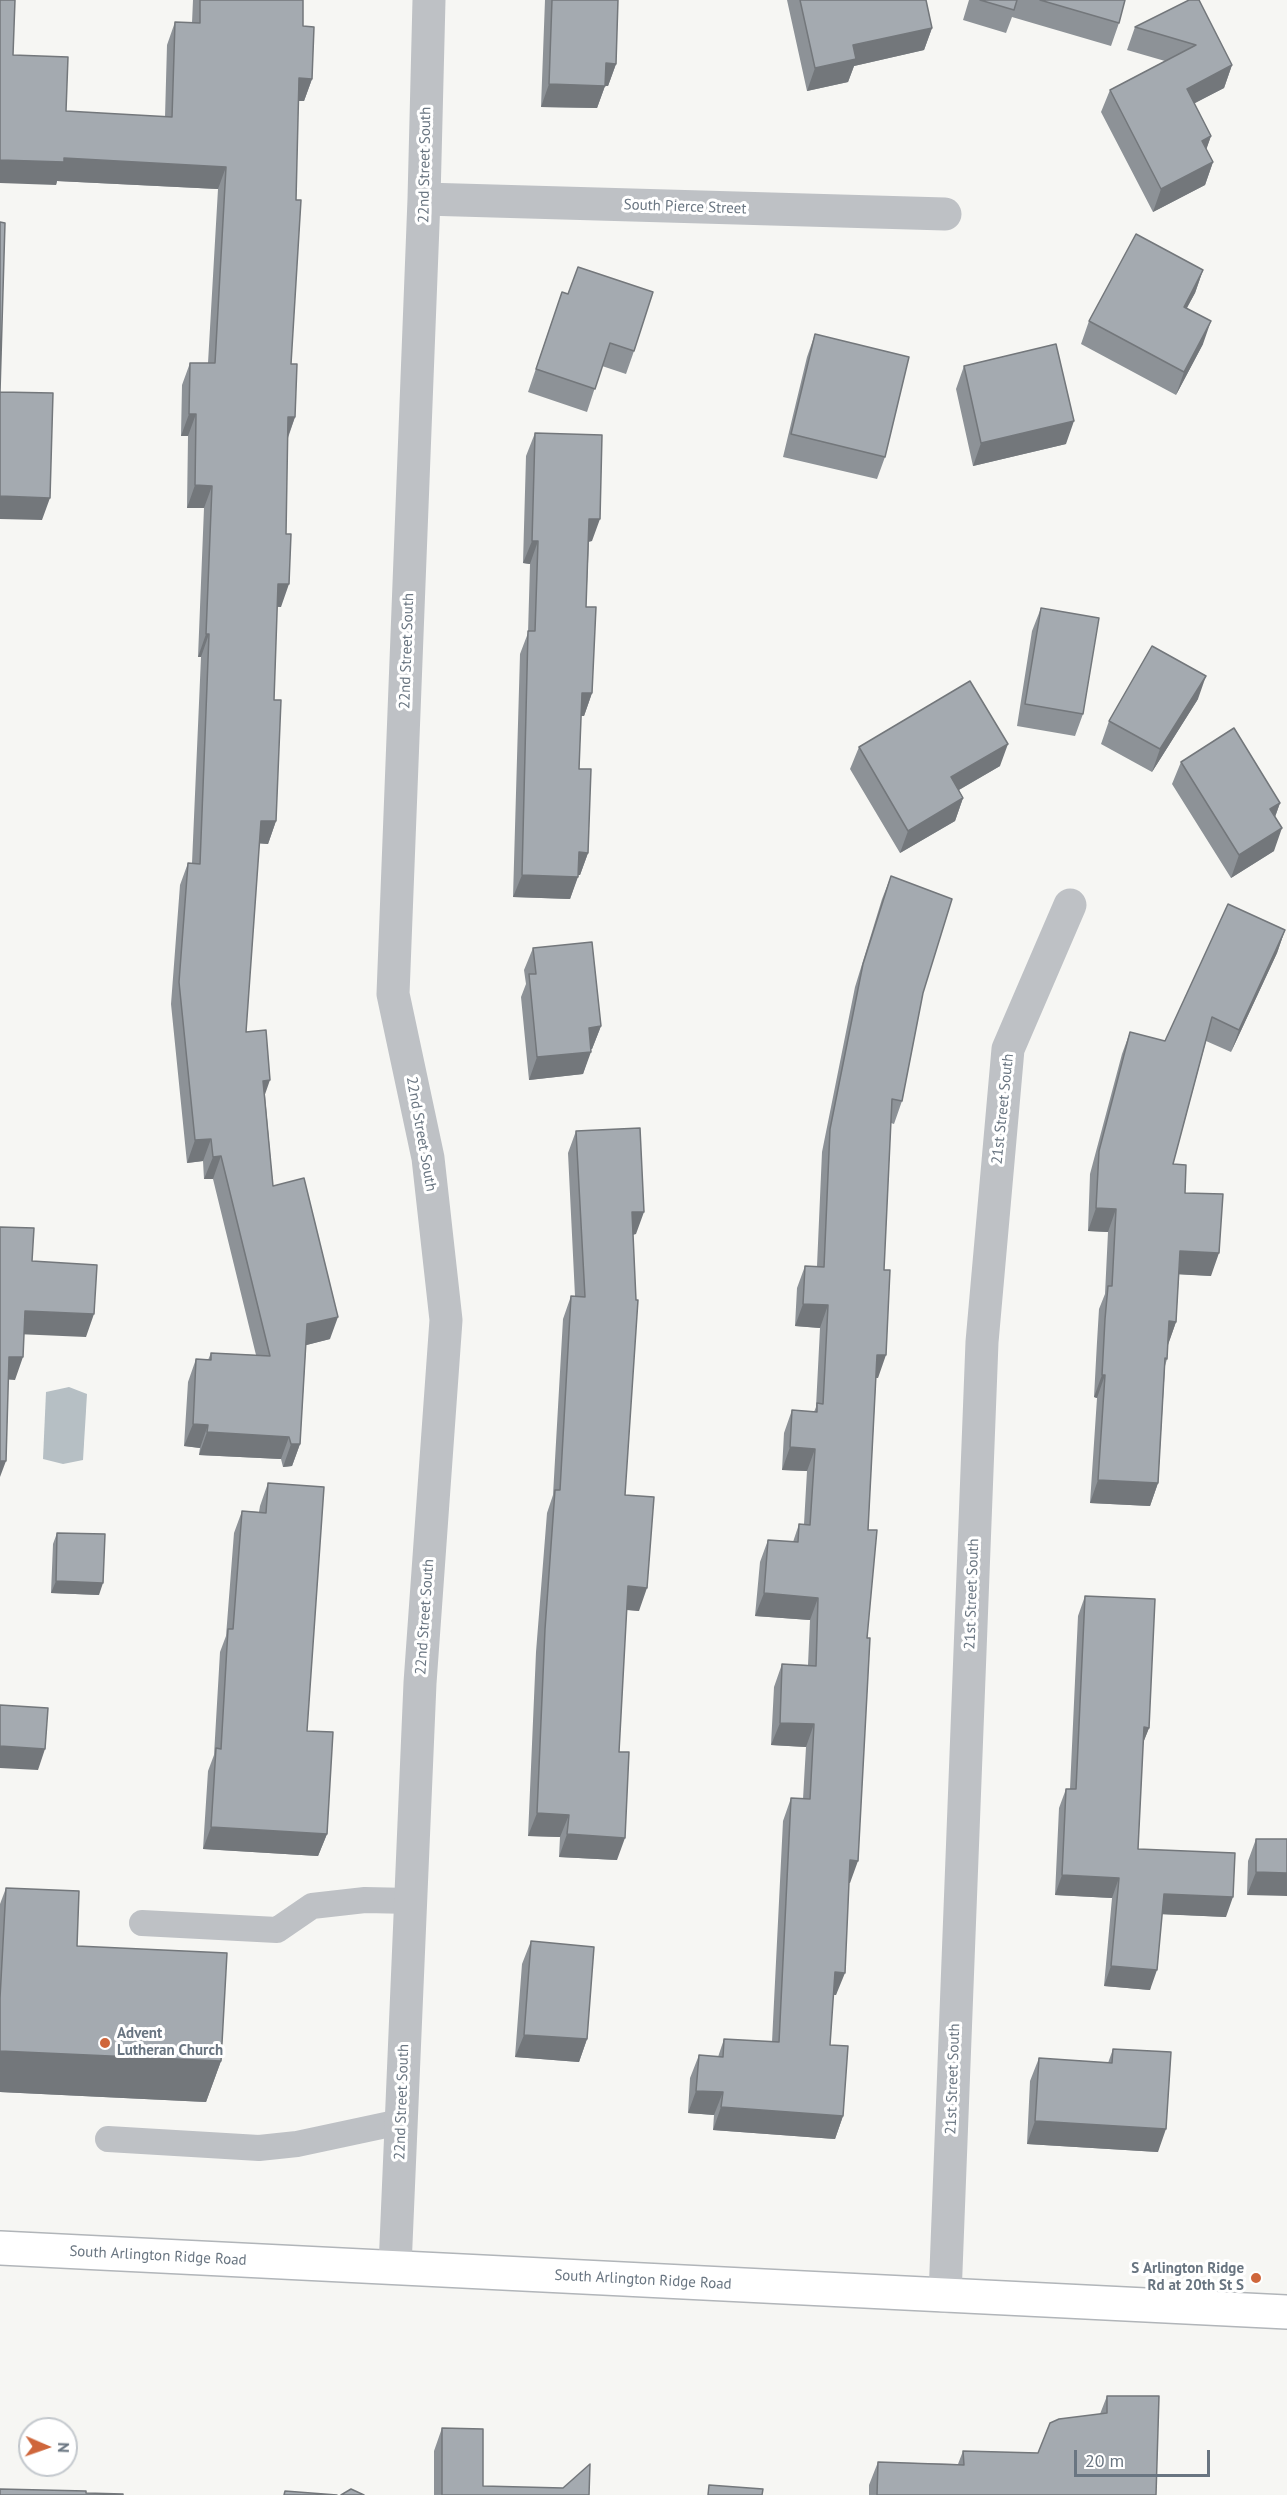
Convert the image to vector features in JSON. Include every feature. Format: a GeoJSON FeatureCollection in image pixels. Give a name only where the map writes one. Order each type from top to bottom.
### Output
{"type":"FeatureCollection","features":[{"type":"Feature","properties":{"kind":"main road","name":"South Arlington Ridge Road"},"geometry":{"type":"LineString","coordinates":[[0,2248],[1287,2312]]}},
{"type":"Feature","properties":{"kind":"street","name":"22nd Street South"},"geometry":{"type":"LineString","coordinates":[[395,2267],[420,1683],[446,1320],[428,1158],[393,994],[424,200],[429,0]]}},
{"type":"Feature","properties":{"kind":"street","name":"South Pierce Street"},"geometry":{"type":"LineString","coordinates":[[424,200],[945,214]]}},
{"type":"Feature","properties":{"kind":"street","name":"21st Street South"},"geometry":{"type":"LineString","coordinates":[[945,2296],[982,1342],[1008,1049],[1070,905]]}},
{"type":"Feature","properties":{"kind":"lane"},"geometry":{"type":"LineString","coordinates":[[142,1923],[277,1930],[312,1906],[365,1900],[411,1901]]}},
{"type":"Feature","properties":{"kind":"lane"},"geometry":{"type":"LineString","coordinates":[[108,2139],[259,2148],[297,2144],[400,2122]]}},
{"type":"Feature","properties":{"kind":"shaded area"},"geometry":{"type":"Polygon","coordinates":[[[69,1387],[87,1394],[83,1460],[63,1464],[43,1459],[46,1392],[69,1387]]]}},
{"type":"Feature","properties":{"kind":"building"},"geometry":{"type":"Polygon","coordinates":[[[0,0],[15,0],[13,55],[68,57],[66,111],[172,117],[175,22],[200,23],[200,0],[303,0],[303,26],[314,27],[312,79],[299,78],[296,200],[301,200],[291,364],[297,364],[295,417],[288,417],[286,534],[291,534],[289,584],[278,584],[274,700],[281,700],[276,821],[261,821],[246,1032],[266,1030],[270,1080],[263,1081],[273,1186],[304,1178],[338,1317],[307,1324],[300,1444],[291,1444],[289,1437],[207,1432],[208,1425],[193,1424],[196,1359],[211,1360],[211,1353],[270,1356],[221,1156],[213,1157],[211,1139],[195,1140],[179,982],[188,863],[200,864],[212,486],[195,485],[196,414],[189,414],[190,363],[215,363],[226,167],[64,158],[64,162],[0,160],[0,0]]]}},
{"type":"Feature","properties":{"kind":"building"},"geometry":{"type":"Polygon","coordinates":[[[552,0],[618,0],[616,64],[606,63],[605,86],[549,84],[552,0]]]}},
{"type":"Feature","properties":{"kind":"building"},"geometry":{"type":"Polygon","coordinates":[[[800,0],[926,0],[932,28],[853,45],[856,59],[815,68],[800,0]]]}},
{"type":"Feature","properties":{"kind":"building"},"geometry":{"type":"Polygon","coordinates":[[[980,0],[1017,0],[1014,10],[980,0]]]}},
{"type":"Feature","properties":{"kind":"building"},"geometry":{"type":"Polygon","coordinates":[[[1040,0],[1125,0],[1119,23],[1040,0]]]}},
{"type":"Feature","properties":{"kind":"building"},"geometry":{"type":"Polygon","coordinates":[[[1189,0],[1199,0],[1232,65],[1187,89],[1211,136],[1202,141],[1213,162],[1161,189],[1110,90],[1196,45],[1135,27],[1189,0]]]}},
{"type":"Feature","properties":{"kind":"building"},"geometry":{"type":"Polygon","coordinates":[[[0,222],[5,223],[0,392],[0,222]]]}},
{"type":"Feature","properties":{"kind":"building"},"geometry":{"type":"Polygon","coordinates":[[[1136,234],[1203,270],[1184,307],[1211,321],[1184,372],[1089,321],[1136,234]]]}},
{"type":"Feature","properties":{"kind":"building"},"geometry":{"type":"Polygon","coordinates":[[[578,267],[653,292],[634,351],[610,343],[595,389],[536,369],[562,292],[568,294],[578,267]]]}},
{"type":"Feature","properties":{"kind":"building"},"geometry":{"type":"Polygon","coordinates":[[[815,334],[909,357],[885,457],[791,434],[815,334]]]}},
{"type":"Feature","properties":{"kind":"building"},"geometry":{"type":"Polygon","coordinates":[[[1056,344],[1074,421],[981,443],[964,366],[1056,344]]]}},
{"type":"Feature","properties":{"kind":"building"},"geometry":{"type":"Polygon","coordinates":[[[0,392],[53,393],[50,498],[0,496],[0,392]]]}},
{"type":"Feature","properties":{"kind":"building"},"geometry":{"type":"Polygon","coordinates":[[[535,433],[602,435],[600,519],[589,519],[586,607],[596,607],[592,693],[582,693],[579,769],[591,769],[588,853],[579,852],[578,877],[522,875],[528,631],[535,631],[538,541],[532,541],[535,433]]]}},
{"type":"Feature","properties":{"kind":"building"},"geometry":{"type":"Polygon","coordinates":[[[1041,608],[1099,618],[1083,714],[1025,704],[1041,608]]]}},
{"type":"Feature","properties":{"kind":"building"},"geometry":{"type":"Polygon","coordinates":[[[1152,646],[1206,676],[1160,749],[1109,721],[1152,646]]]}},
{"type":"Feature","properties":{"kind":"building"},"geometry":{"type":"Polygon","coordinates":[[[970,681],[1008,744],[951,777],[963,798],[908,831],[859,747],[970,681]]]}},
{"type":"Feature","properties":{"kind":"building"},"geometry":{"type":"Polygon","coordinates":[[[1234,728],[1280,803],[1270,809],[1282,828],[1239,855],[1181,762],[1234,728]]]}},
{"type":"Feature","properties":{"kind":"building"},"geometry":{"type":"Polygon","coordinates":[[[891,876],[952,899],[923,993],[902,1101],[892,1099],[884,1270],[890,1270],[886,1355],[877,1355],[868,1530],[877,1530],[867,1638],[870,1638],[858,1861],[850,1860],[845,1973],[835,1972],[830,2045],[848,2046],[843,2116],[721,2107],[723,2092],[696,2091],[699,2055],[723,2057],[724,2039],[779,2042],[791,1798],[810,1799],[814,1724],[780,1723],[782,1664],[816,1666],[818,1598],[764,1593],[768,1540],[798,1542],[799,1524],[810,1525],[815,1449],[790,1447],[792,1410],[817,1412],[817,1403],[823,1404],[828,1305],[803,1304],[805,1266],[824,1267],[830,1129],[863,964],[891,876]]]}},
{"type":"Feature","properties":{"kind":"building"},"geometry":{"type":"Polygon","coordinates":[[[1228,904],[1285,930],[1239,1030],[1212,1017],[1173,1164],[1186,1165],[1185,1193],[1223,1194],[1219,1253],[1180,1251],[1176,1322],[1169,1321],[1167,1359],[1165,1358],[1158,1483],[1098,1480],[1105,1375],[1102,1375],[1105,1319],[1108,1286],[1112,1286],[1116,1209],[1096,1208],[1099,1151],[1130,1032],[1165,1041],[1228,904]]]}},
{"type":"Feature","properties":{"kind":"building"},"geometry":{"type":"Polygon","coordinates":[[[592,942],[601,1026],[589,1028],[591,1052],[537,1057],[529,974],[536,974],[533,948],[592,942]]]}},
{"type":"Feature","properties":{"kind":"building"},"geometry":{"type":"Polygon","coordinates":[[[640,1128],[644,1212],[632,1212],[636,1300],[638,1300],[625,1495],[654,1497],[647,1588],[628,1586],[619,1752],[629,1752],[625,1838],[567,1834],[569,1815],[537,1813],[545,1629],[555,1490],[560,1490],[571,1296],[585,1297],[576,1131],[640,1128]]]}},
{"type":"Feature","properties":{"kind":"building"},"geometry":{"type":"Polygon","coordinates":[[[0,1227],[34,1228],[32,1261],[97,1265],[94,1314],[25,1311],[23,1357],[9,1357],[6,1461],[0,1461],[0,1227]]]}},
{"type":"Feature","properties":{"kind":"building"},"geometry":{"type":"Polygon","coordinates":[[[268,1483],[324,1487],[307,1731],[333,1732],[327,1834],[211,1827],[216,1748],[221,1749],[228,1629],[233,1629],[242,1511],[266,1513],[268,1483]]]}},
{"type":"Feature","properties":{"kind":"building"},"geometry":{"type":"Polygon","coordinates":[[[57,1533],[105,1534],[103,1583],[56,1581],[57,1533]]]}},
{"type":"Feature","properties":{"kind":"building"},"geometry":{"type":"Polygon","coordinates":[[[1085,1596],[1155,1599],[1149,1728],[1144,1727],[1138,1849],[1235,1853],[1233,1897],[1164,1894],[1157,1970],[1111,1966],[1119,1878],[1062,1875],[1066,1789],[1076,1789],[1085,1596]]]}},
{"type":"Feature","properties":{"kind":"building"},"geometry":{"type":"Polygon","coordinates":[[[0,1705],[48,1708],[45,1749],[0,1746],[0,1705]]]}},
{"type":"Feature","properties":{"kind":"building"},"geometry":{"type":"Polygon","coordinates":[[[1256,1839],[1287,1839],[1287,1873],[1256,1872],[1256,1839]]]}},
{"type":"Feature","properties":{"kind":"building","name":"Advent Lutheran Church"},"geometry":{"type":"Polygon","coordinates":[[[6,1888],[79,1891],[77,1946],[227,1953],[221,2061],[0,2051],[0,1998],[6,1888]]]}},
{"type":"Feature","properties":{"kind":"building"},"geometry":{"type":"Polygon","coordinates":[[[531,1941],[594,1947],[587,2039],[524,2035],[531,1941]]]}},
{"type":"Feature","properties":{"kind":"building"},"geometry":{"type":"Polygon","coordinates":[[[1113,2049],[1171,2052],[1166,2129],[1035,2121],[1039,2058],[1112,2063],[1113,2049]]]}},
{"type":"Feature","properties":{"kind":"building"},"geometry":{"type":"Polygon","coordinates":[[[1107,2396],[1159,2396],[1156,2495],[877,2495],[878,2462],[964,2465],[963,2451],[1038,2453],[1050,2423],[1059,2419],[1107,2413],[1107,2396]]]}},
{"type":"Feature","properties":{"kind":"building"},"geometry":{"type":"Polygon","coordinates":[[[442,2428],[483,2429],[483,2486],[563,2488],[590,2464],[589,2495],[442,2495],[442,2428]]]}},
{"type":"Feature","properties":{"kind":"building"},"geometry":{"type":"Polygon","coordinates":[[[709,2485],[763,2489],[762,2495],[708,2495],[709,2485]]]}},
{"type":"Feature","properties":{"kind":"building"},"geometry":{"type":"Polygon","coordinates":[[[0,2489],[86,2491],[86,2493],[123,2495],[0,2495],[0,2489]]]}},
{"type":"Feature","properties":{"kind":"building"},"geometry":{"type":"Polygon","coordinates":[[[351,2489],[364,2495],[341,2495],[351,2489]]]}},
{"type":"Feature","properties":{"kind":"building"},"geometry":{"type":"Polygon","coordinates":[[[285,2491],[337,2495],[284,2495],[285,2491]]]}},
{"type":"Feature","properties":{"kind":"place","name":"Advent Lutheran Church"},"geometry":{"type":"Point","coordinates":[105,2043]}},
{"type":"Feature","properties":{"kind":"place","name":"S Arlington Ridge Rd at 20th St S"},"geometry":{"type":"Point","coordinates":[1256,2278]}}]}
